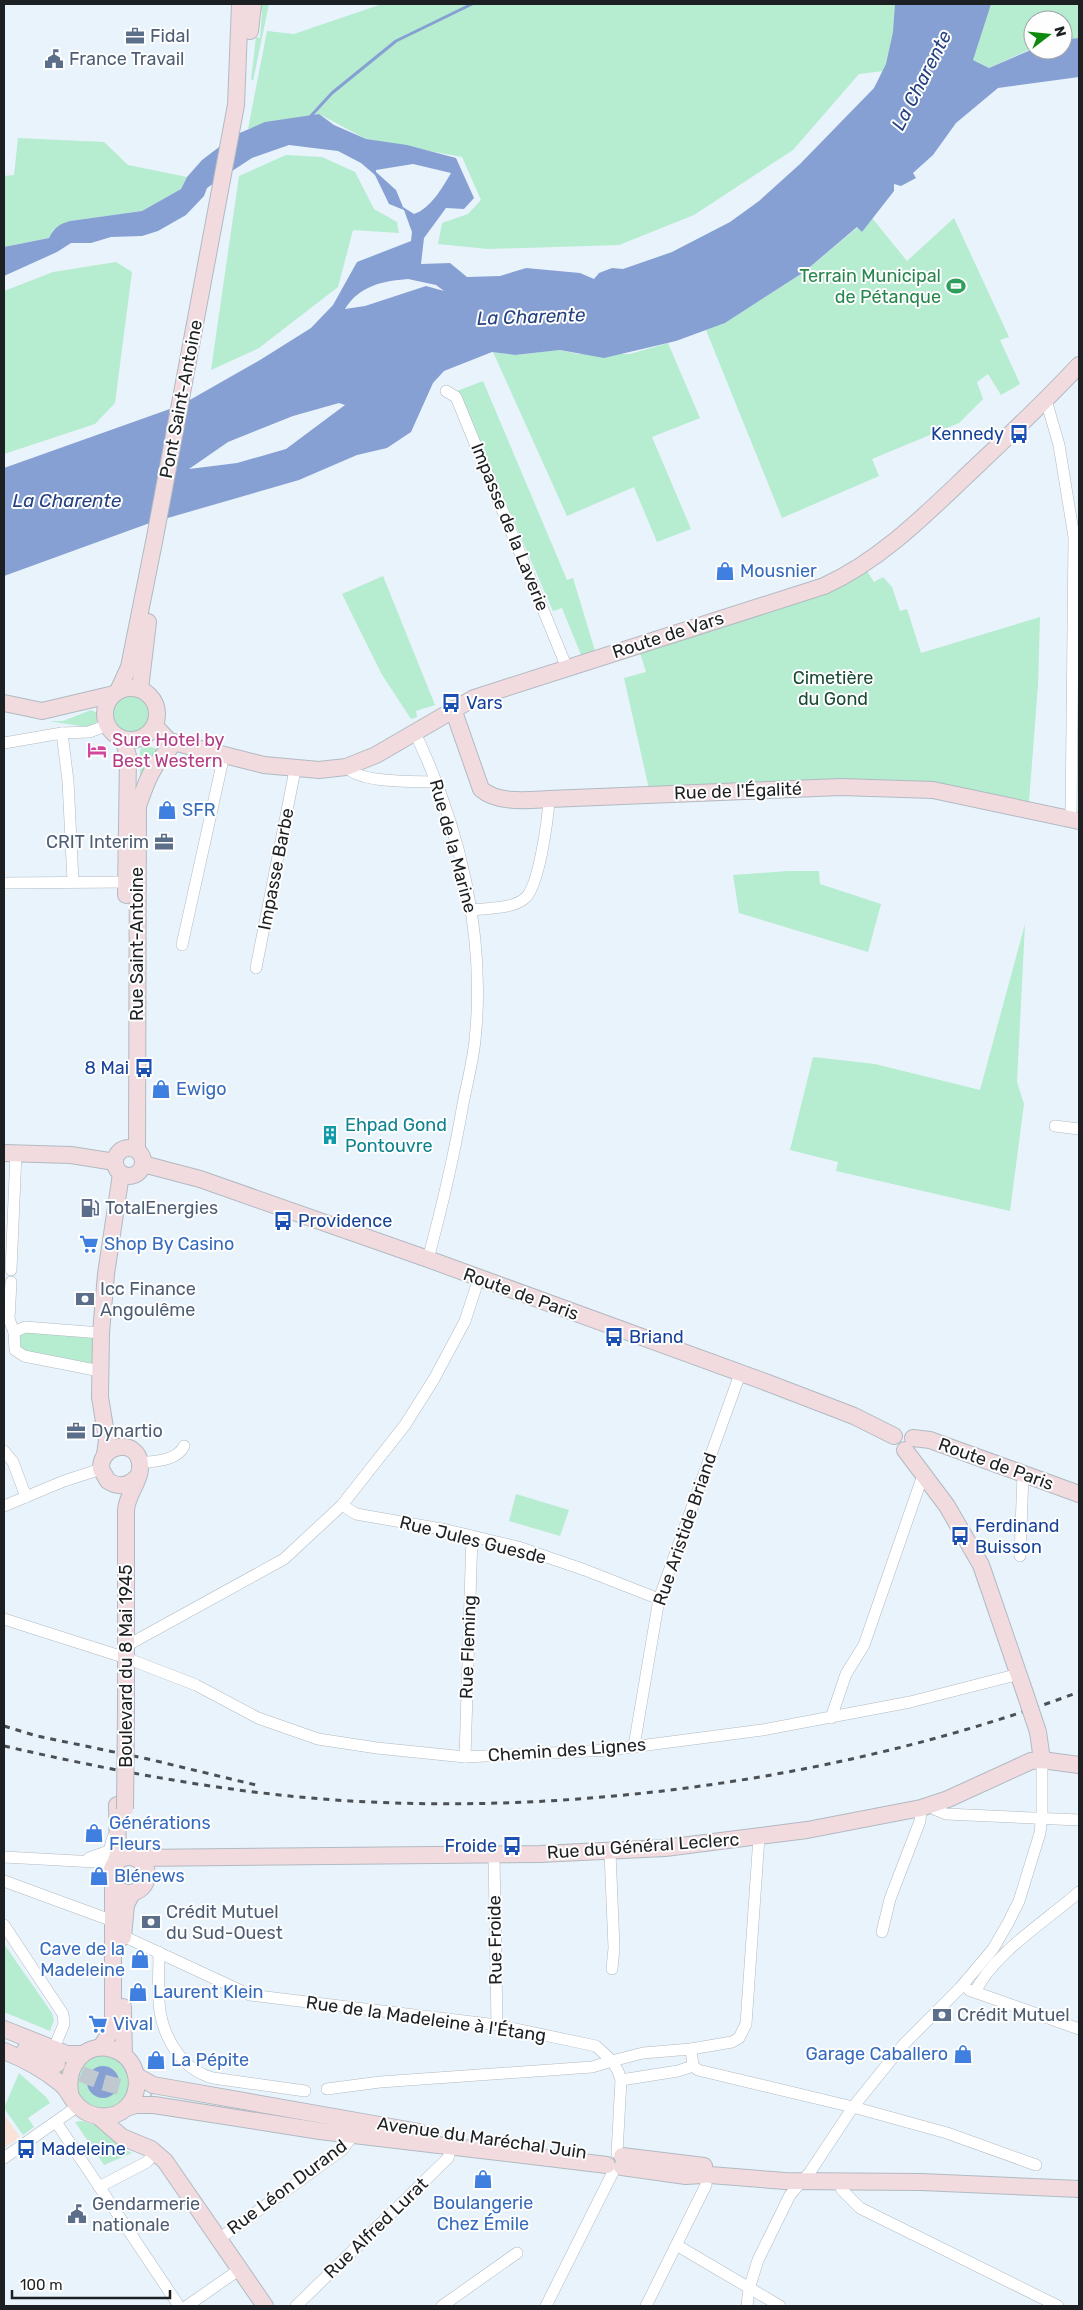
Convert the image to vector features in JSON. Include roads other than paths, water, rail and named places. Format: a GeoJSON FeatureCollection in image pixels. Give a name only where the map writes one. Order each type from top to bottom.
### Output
{"type":"FeatureCollection","features":[{"type":"Feature","properties":{"kind":"main road"},"geometry":{"type":"LineString","coordinates":[[240,4],[240,105]]}},
{"type":"Feature","properties":{"kind":"main road"},"geometry":{"type":"LineString","coordinates":[[240,105],[253,4]]}},
{"type":"Feature","properties":{"kind":"main road","name":"Pont Saint-Antoine"},"geometry":{"type":"LineString","coordinates":[[116,692],[135,667],[158,568],[240,105]]}},
{"type":"Feature","properties":{"kind":"main road","name":"Route de Vars"},"geometry":{"type":"LineString","coordinates":[[140,739],[170,748],[196,750],[296,770],[329,770],[346,767],[376,755],[453,708],[474,698],[809,591],[837,580],[873,558],[922,519],[1046,400],[1079,365]]}},
{"type":"Feature","properties":{"kind":"main road","name":"Pont Saint-Antoine"},"geometry":{"type":"LineString","coordinates":[[135,667],[140,689]]}},
{"type":"Feature","properties":{"kind":"main road"},"geometry":{"type":"LineString","coordinates":[[4,703],[42,711],[53,710],[84,700],[116,692],[125,688],[140,689],[148,693],[156,705],[157,719],[155,726],[140,739],[123,739],[117,736],[107,717],[84,700]]}},
{"type":"Feature","properties":{"kind":"main road"},"geometry":{"type":"LineString","coordinates":[[107,717],[116,692]]}},
{"type":"Feature","properties":{"kind":"main road","name":"Rue de l'Égalité"},"geometry":{"type":"LineString","coordinates":[[453,708],[475,773],[486,793],[519,800],[841,787],[926,790],[1075,820]]}},
{"type":"Feature","properties":{"kind":"main road","name":"Route de Vars"},"geometry":{"type":"LineString","coordinates":[[155,726],[169,741],[196,750]]}},
{"type":"Feature","properties":{"kind":"main road","name":"Rue Saint-Antoine"},"geometry":{"type":"LineString","coordinates":[[123,739],[128,756],[126,882],[135,1154]]}},
{"type":"Feature","properties":{"kind":"main road"},"geometry":{"type":"LineString","coordinates":[[138,806],[140,739]]}},
{"type":"Feature","properties":{"kind":"main road","name":"Rue Saint-Antoine"},"geometry":{"type":"LineString","coordinates":[[135,1154],[138,806],[148,775],[159,759],[170,748]]}},
{"type":"Feature","properties":{"kind":"main road"},"geometry":{"type":"LineString","coordinates":[[10,1153],[71,1155],[123,1171],[140,1172],[135,1154],[118,1153],[123,1171],[109,1400],[114,1428],[120,1439],[130,1448],[138,1457],[139,1470],[134,1481],[121,1486],[105,1468],[119,1446],[130,1448]]}},
{"type":"Feature","properties":{"kind":"main road","name":"Route de Paris"},"geometry":{"type":"LineString","coordinates":[[135,1154],[200,1179],[428,1259],[854,1416],[894,1436],[900,1430],[905,1430],[909,1444],[930,1440],[1079,1494]]}},
{"type":"Feature","properties":{"kind":"main road","name":"Boulevard du 8 Mai 1945"},"geometry":{"type":"LineString","coordinates":[[123,1171],[106,1274],[100,1372],[100,1406],[107,1440],[105,1468],[116,1504],[123,1589]]}},
{"type":"Feature","properties":{"kind":"main road"},"geometry":{"type":"LineString","coordinates":[[909,1444],[923,1476],[947,1506],[982,1565],[1038,1732],[1042,1760]]}},
{"type":"Feature","properties":{"kind":"main road","name":"Boulevard du 8 Mai 1945"},"geometry":{"type":"LineString","coordinates":[[115,1862],[118,1854],[121,1807],[124,1647],[123,1589],[126,1504],[139,1470]]}},
{"type":"Feature","properties":{"kind":"main road","name":"Rue du Général Leclerc"},"geometry":{"type":"LineString","coordinates":[[134,1857],[494,1855],[610,1852],[760,1837],[816,1829],[925,1806],[948,1799],[1022,1764],[1042,1760],[1079,1765]]}},
{"type":"Feature","properties":{"kind":"main road","name":"Boulevard du 8 Mai 1945"},"geometry":{"type":"LineString","coordinates":[[121,1807],[125,1836],[134,1857]]}},
{"type":"Feature","properties":{"kind":"main road"},"geometry":{"type":"LineString","coordinates":[[134,1857],[145,1866],[147,1878],[142,1888],[132,1893],[122,1892],[114,1885],[110,1876],[115,1862],[121,1858],[134,1857]]}},
{"type":"Feature","properties":{"kind":"main road"},"geometry":{"type":"LineString","coordinates":[[147,1878],[194,1858]]}},
{"type":"Feature","properties":{"kind":"main road"},"geometry":{"type":"LineString","coordinates":[[101,2048],[109,2034],[113,2018],[114,1885]]}},
{"type":"Feature","properties":{"kind":"main road"},"geometry":{"type":"LineString","coordinates":[[124,2055],[123,1936],[126,1905],[132,1893]]}},
{"type":"Feature","properties":{"kind":"main road"},"geometry":{"type":"LineString","coordinates":[[4,2029],[56,2056]]}},
{"type":"Feature","properties":{"kind":"main road"},"geometry":{"type":"LineString","coordinates":[[4,2041],[56,2056],[82,2054],[101,2048],[111,2048],[124,2055],[133,2066],[137,2076],[136,2093],[124,2109],[112,2116],[91,2114],[78,2106],[70,2092],[31,2063],[4,2051]]}},
{"type":"Feature","properties":{"kind":"main road"},"geometry":{"type":"LineString","coordinates":[[70,2092],[69,2075],[72,2067],[82,2054]]}},
{"type":"Feature","properties":{"kind":"main road","name":"Avenue du Maréchal Juin"},"geometry":{"type":"LineString","coordinates":[[137,2076],[153,2085],[209,2095],[354,2128],[448,2154],[615,2161]]}},
{"type":"Feature","properties":{"kind":"main road","name":"Avenue du Maréchal Juin"},"geometry":{"type":"LineString","coordinates":[[152,2096],[354,2128]]}},
{"type":"Feature","properties":{"kind":"main road","name":"Avenue du Maréchal Juin"},"geometry":{"type":"LineString","coordinates":[[124,2109],[136,2105],[154,2105],[262,2123],[354,2128],[486,2142],[615,2161],[686,2176],[706,2171],[805,2177],[874,2176],[921,2182]]}},
{"type":"Feature","properties":{"kind":"main road"},"geometry":{"type":"LineString","coordinates":[[124,2109],[123,2126],[126,2133],[139,2144]]}},
{"type":"Feature","properties":{"kind":"main road"},"geometry":{"type":"LineString","coordinates":[[99,2116],[122,2137],[155,2152],[165,2161],[265,2306]]}},
{"type":"Feature","properties":{"kind":"main road","name":"Avenue du Maréchal Juin"},"geometry":{"type":"LineString","coordinates":[[805,2177],[839,2182],[921,2182],[1079,2189]]}},
{"type":"Feature","properties":{"kind":"street","name":"Impasse de la Laverie"},"geometry":{"type":"LineString","coordinates":[[446,391],[456,397],[567,668]]}},
{"type":"Feature","properties":{"kind":"street"},"geometry":{"type":"LineString","coordinates":[[1046,400],[1059,445],[1076,536],[1075,820]]}},
{"type":"Feature","properties":{"kind":"street"},"geometry":{"type":"LineString","coordinates":[[4,743],[62,733],[90,732],[107,717]]}},
{"type":"Feature","properties":{"kind":"street","name":"Rue de la Marine"},"geometry":{"type":"LineString","coordinates":[[414,731],[437,782],[461,864],[472,910],[477,984],[475,1042],[445,1197],[428,1259]]}},
{"type":"Feature","properties":{"kind":"street"},"geometry":{"type":"LineString","coordinates":[[62,733],[68,781],[73,881]]}},
{"type":"Feature","properties":{"kind":"street"},"geometry":{"type":"LineString","coordinates":[[182,945],[224,755]]}},
{"type":"Feature","properties":{"kind":"street"},"geometry":{"type":"LineString","coordinates":[[346,767],[350,771],[366,778],[437,782]]}},
{"type":"Feature","properties":{"kind":"street","name":"Impasse Barbe"},"geometry":{"type":"LineString","coordinates":[[256,968],[296,770]]}},
{"type":"Feature","properties":{"kind":"street"},"geometry":{"type":"LineString","coordinates":[[472,910],[516,903],[530,894],[547,827],[549,799]]}},
{"type":"Feature","properties":{"kind":"street"},"geometry":{"type":"LineString","coordinates":[[4,883],[126,882]]}},
{"type":"Feature","properties":{"kind":"street"},"geometry":{"type":"LineString","coordinates":[[1055,1126],[1079,1129]]}},
{"type":"Feature","properties":{"kind":"street"},"geometry":{"type":"LineString","coordinates":[[10,1153],[11,1276],[9,1319],[14,1332],[13,1345],[18,1354],[100,1372]]}},
{"type":"Feature","properties":{"kind":"street"},"geometry":{"type":"LineString","coordinates":[[124,1647],[272,1567],[284,1559],[342,1505],[405,1425],[434,1380],[465,1321],[477,1277]]}},
{"type":"Feature","properties":{"kind":"street"},"geometry":{"type":"LineString","coordinates":[[14,1332],[25,1327],[102,1333]]}},
{"type":"Feature","properties":{"kind":"street","name":"Rue Aristide Briand"},"geometry":{"type":"LineString","coordinates":[[634,1746],[659,1599],[740,1374]]}},
{"type":"Feature","properties":{"kind":"street"},"geometry":{"type":"LineString","coordinates":[[139,1470],[173,1457],[184,1446]]}},
{"type":"Feature","properties":{"kind":"street"},"geometry":{"type":"LineString","coordinates":[[4,1451],[13,1462],[26,1497]]}},
{"type":"Feature","properties":{"kind":"street"},"geometry":{"type":"LineString","coordinates":[[4,1506],[71,1478],[105,1468]]}},
{"type":"Feature","properties":{"kind":"street"},"geometry":{"type":"LineString","coordinates":[[1020,1556],[1023,1474]]}},
{"type":"Feature","properties":{"kind":"street"},"geometry":{"type":"LineString","coordinates":[[831,1718],[846,1674],[864,1645],[923,1476]]}},
{"type":"Feature","properties":{"kind":"street","name":"Rue Jules Guesde"},"geometry":{"type":"LineString","coordinates":[[342,1505],[356,1514],[472,1536],[518,1547],[585,1570],[659,1599]]}},
{"type":"Feature","properties":{"kind":"street","name":"Rue Fleming"},"geometry":{"type":"LineString","coordinates":[[465,1757],[472,1536]]}},
{"type":"Feature","properties":{"kind":"street","name":"Chemin des Lignes"},"geometry":{"type":"LineString","coordinates":[[4,1619],[76,1642],[124,1647],[258,1718],[318,1739],[377,1748],[465,1757],[527,1756],[634,1746],[831,1718],[920,1700],[1019,1674]]}},
{"type":"Feature","properties":{"kind":"street"},"geometry":{"type":"LineString","coordinates":[[747,2306],[749,2289],[758,2260],[790,2196],[853,2107],[904,2044],[960,1988],[993,1949],[1008,1923],[1030,1869],[1042,1816],[1042,1760]]}},
{"type":"Feature","properties":{"kind":"street"},"geometry":{"type":"LineString","coordinates":[[882,1932],[890,1899],[925,1806],[946,1814],[1042,1816],[1079,1820]]}},
{"type":"Feature","properties":{"kind":"street"},"geometry":{"type":"LineString","coordinates":[[78,1861],[102,1855],[110,1850],[121,1807]]}},
{"type":"Feature","properties":{"kind":"street"},"geometry":{"type":"LineString","coordinates":[[327,2089],[380,2082],[592,2067],[643,2053],[691,2049],[732,2042],[744,2031],[753,1942],[760,1837]]}},
{"type":"Feature","properties":{"kind":"street"},"geometry":{"type":"LineString","coordinates":[[610,1852],[614,1948],[612,1968]]}},
{"type":"Feature","properties":{"kind":"street","name":"Rue Froide"},"geometry":{"type":"LineString","coordinates":[[494,1855],[497,2025]]}},
{"type":"Feature","properties":{"kind":"street"},"geometry":{"type":"LineString","coordinates":[[4,1857],[115,1862]]}},
{"type":"Feature","properties":{"kind":"street"},"geometry":{"type":"LineString","coordinates":[[4,1881],[113,1921]]}},
{"type":"Feature","properties":{"kind":"street"},"geometry":{"type":"LineString","coordinates":[[975,1992],[987,1971],[1004,1954],[1079,1892]]}},
{"type":"Feature","properties":{"kind":"street"},"geometry":{"type":"LineString","coordinates":[[4,1925],[63,2014],[64,2024],[56,2056]]}},
{"type":"Feature","properties":{"kind":"street","name":"Rue de la Madeleine à l'Étang"},"geometry":{"type":"LineString","coordinates":[[123,1936],[250,1995],[497,2025],[596,2046],[612,2061]]}},
{"type":"Feature","properties":{"kind":"street"},"geometry":{"type":"LineString","coordinates":[[159,1952],[159,2010],[164,2032],[184,2062],[201,2075],[213,2078],[305,2091]]}},
{"type":"Feature","properties":{"kind":"street"},"geometry":{"type":"LineString","coordinates":[[960,1988],[1079,2029]]}},
{"type":"Feature","properties":{"kind":"street"},"geometry":{"type":"LineString","coordinates":[[691,2049],[692,2066]]}},
{"type":"Feature","properties":{"kind":"street"},"geometry":{"type":"LineString","coordinates":[[546,2306],[615,2161],[620,2080],[618,2071],[612,2061]]}},
{"type":"Feature","properties":{"kind":"street"},"geometry":{"type":"LineString","coordinates":[[692,2066],[698,2070],[722,2077],[853,2107],[947,2133],[1036,2165]]}},
{"type":"Feature","properties":{"kind":"street"},"geometry":{"type":"LineString","coordinates":[[620,2080],[678,2071],[692,2066]]}},
{"type":"Feature","properties":{"kind":"street"},"geometry":{"type":"LineString","coordinates":[[209,2095],[213,2078]]}},
{"type":"Feature","properties":{"kind":"street"},"geometry":{"type":"LineString","coordinates":[[4,2158],[78,2106]]}},
{"type":"Feature","properties":{"kind":"street"},"geometry":{"type":"LineString","coordinates":[[56,2122],[179,2306]]}},
{"type":"Feature","properties":{"kind":"street","name":"Rue Léon Durand"},"geometry":{"type":"LineString","coordinates":[[219,2239],[342,2150],[354,2128]]}},
{"type":"Feature","properties":{"kind":"street"},"geometry":{"type":"LineString","coordinates":[[99,2187],[147,2162],[155,2152]]}},
{"type":"Feature","properties":{"kind":"street","name":"Rue Alfred Lurat"},"geometry":{"type":"LineString","coordinates":[[296,2306],[448,2154]]}},
{"type":"Feature","properties":{"kind":"street"},"geometry":{"type":"LineString","coordinates":[[646,2306],[678,2246],[706,2186],[706,2171]]}},
{"type":"Feature","properties":{"kind":"street"},"geometry":{"type":"LineString","coordinates":[[839,2182],[842,2190],[860,2208],[1058,2306]]}},
{"type":"Feature","properties":{"kind":"street"},"geometry":{"type":"LineString","coordinates":[[678,2246],[780,2306]]}},
{"type":"Feature","properties":{"kind":"street"},"geometry":{"type":"LineString","coordinates":[[442,2306],[518,2253]]}},
{"type":"Feature","properties":{"kind":"street"},"geometry":{"type":"LineString","coordinates":[[187,2306],[240,2269]]}},
{"type":"Feature","properties":{"kind":"water","name":"La Charente"},"geometry":{"type":"Polygon","coordinates":[[[895,4],[991,4],[973,60],[989,68],[1023,53],[1023,60],[1073,60],[1073,39],[1079,38],[1079,77],[998,88],[956,123],[933,155],[913,173],[916,178],[901,186],[894,184],[894,191],[862,232],[857,227],[804,272],[725,323],[676,341],[604,358],[560,350],[515,355],[492,352],[444,371],[433,383],[411,432],[387,448],[357,455],[299,480],[147,524],[4,576],[4,468],[181,405],[260,360],[311,328],[333,305],[357,262],[411,241],[412,232],[404,210],[389,204],[375,175],[361,163],[338,151],[289,145],[252,158],[229,173],[207,188],[204,196],[186,215],[158,231],[142,236],[111,237],[91,243],[71,243],[57,252],[4,276],[4,247],[49,238],[57,227],[70,221],[142,211],[181,189],[187,177],[202,160],[235,135],[265,122],[319,114],[334,125],[366,139],[407,145],[456,158],[474,198],[464,209],[446,208],[424,238],[421,264],[450,263],[467,277],[500,276],[526,268],[580,273],[594,279],[599,273],[612,268],[623,269],[672,252],[730,222],[759,201],[800,164],[874,88],[886,64],[893,32],[895,4]],[[413,164],[376,170],[396,190],[403,207],[414,214],[431,203],[451,173],[413,164]],[[408,279],[372,286],[357,295],[345,309],[365,306],[426,286],[444,291],[436,285],[408,279]],[[339,403],[293,416],[228,442],[189,469],[237,463],[286,449],[345,405],[339,403]]]}},
{"type":"Feature","properties":{"kind":"water"},"geometry":{"type":"Polygon","coordinates":[[[103,2066],[114,2071],[119,2082],[114,2093],[103,2098],[92,2093],[87,2082],[92,2071],[103,2066]]]}},
{"type":"Feature","properties":{"kind":"waterway"},"geometry":{"type":"LineString","coordinates":[[309,118],[332,93],[396,41],[472,4]]}},
{"type":"Feature","properties":{"kind":"tunnel"},"geometry":{"type":"LineString","coordinates":[[59,2065],[102,2082],[152,2096]]}},
{"type":"Feature","properties":{"kind":"railway"},"geometry":{"type":"LineString","coordinates":[[4,1746],[176,1781],[307,1798],[441,1804],[534,1802],[627,1795],[720,1783],[813,1767],[904,1746],[993,1721],[1079,1692]]}},
{"type":"Feature","properties":{"kind":"railway"},"geometry":{"type":"LineString","coordinates":[[4,1726],[37,1736],[148,1759],[260,1786]]}},
{"type":"Feature","properties":{"kind":"place","name":"Fidal"},"geometry":{"type":"Point","coordinates":[135,36]}},
{"type":"Feature","properties":{"kind":"place","name":"France Travail"},"geometry":{"type":"Point","coordinates":[54,59]}},
{"type":"Feature","properties":{"kind":"place","name":"Terrain Municipal de Pétanque"},"geometry":{"type":"Point","coordinates":[956,286]}},
{"type":"Feature","properties":{"kind":"place","name":"Kennedy"},"geometry":{"type":"Point","coordinates":[1019,434]}},
{"type":"Feature","properties":{"kind":"place","name":"Mousnier"},"geometry":{"type":"Point","coordinates":[725,571]}},
{"type":"Feature","properties":{"kind":"place","name":"Vars"},"geometry":{"type":"Point","coordinates":[451,703]}},
{"type":"Feature","properties":{"kind":"place","name":"Sure Hotel by Best Western"},"geometry":{"type":"Point","coordinates":[97,750]}},
{"type":"Feature","properties":{"kind":"place","name":"SFR"},"geometry":{"type":"Point","coordinates":[167,810]}},
{"type":"Feature","properties":{"kind":"place","name":"CRIT Interim"},"geometry":{"type":"Point","coordinates":[164,842]}},
{"type":"Feature","properties":{"kind":"place","name":"8 Mai"},"geometry":{"type":"Point","coordinates":[144,1068]}},
{"type":"Feature","properties":{"kind":"place","name":"Ewigo"},"geometry":{"type":"Point","coordinates":[161,1089]}},
{"type":"Feature","properties":{"kind":"place","name":"Ehpad Gond Pontouvre"},"geometry":{"type":"Point","coordinates":[330,1135]}},
{"type":"Feature","properties":{"kind":"place","name":"TotalEnergies"},"geometry":{"type":"Point","coordinates":[90,1208]}},
{"type":"Feature","properties":{"kind":"place","name":"Providence"},"geometry":{"type":"Point","coordinates":[283,1221]}},
{"type":"Feature","properties":{"kind":"place","name":"Shop By Casino"},"geometry":{"type":"Point","coordinates":[89,1244]}},
{"type":"Feature","properties":{"kind":"place","name":"Icc Finance Angoulême"},"geometry":{"type":"Point","coordinates":[85,1299]}},
{"type":"Feature","properties":{"kind":"place","name":"Briand"},"geometry":{"type":"Point","coordinates":[614,1337]}},
{"type":"Feature","properties":{"kind":"place","name":"Dynartio"},"geometry":{"type":"Point","coordinates":[76,1431]}},
{"type":"Feature","properties":{"kind":"place","name":"Ferdinand Buisson"},"geometry":{"type":"Point","coordinates":[960,1536]}},
{"type":"Feature","properties":{"kind":"place","name":"Générations Fleurs"},"geometry":{"type":"Point","coordinates":[94,1833]}},
{"type":"Feature","properties":{"kind":"place","name":"Froide"},"geometry":{"type":"Point","coordinates":[512,1846]}},
{"type":"Feature","properties":{"kind":"place","name":"Blénews"},"geometry":{"type":"Point","coordinates":[99,1876]}},
{"type":"Feature","properties":{"kind":"place","name":"Crédit Mutuel du Sud-Ouest"},"geometry":{"type":"Point","coordinates":[151,1922]}},
{"type":"Feature","properties":{"kind":"place","name":"Cave de la Madeleine"},"geometry":{"type":"Point","coordinates":[140,1959]}},
{"type":"Feature","properties":{"kind":"place","name":"Laurent Klein"},"geometry":{"type":"Point","coordinates":[138,1992]}},
{"type":"Feature","properties":{"kind":"place","name":"Crédit Mutuel"},"geometry":{"type":"Point","coordinates":[942,2015]}},
{"type":"Feature","properties":{"kind":"place","name":"Vival"},"geometry":{"type":"Point","coordinates":[98,2024]}},
{"type":"Feature","properties":{"kind":"place","name":"Garage Caballero"},"geometry":{"type":"Point","coordinates":[963,2054]}},
{"type":"Feature","properties":{"kind":"place","name":"La Pépite"},"geometry":{"type":"Point","coordinates":[156,2060]}},
{"type":"Feature","properties":{"kind":"place","name":"Madeleine"},"geometry":{"type":"Point","coordinates":[26,2149]}},
{"type":"Feature","properties":{"kind":"place","name":"Boulangerie Chez Émile"},"geometry":{"type":"Point","coordinates":[483,2179]}},
{"type":"Feature","properties":{"kind":"place","name":"Gendarmerie nationale"},"geometry":{"type":"Point","coordinates":[77,2214]}},
{"type":"Feature","properties":{"kind":"park label","name":"Cimetière du Gond"},"geometry":{"type":"Point","coordinates":[833,688]}}]}
